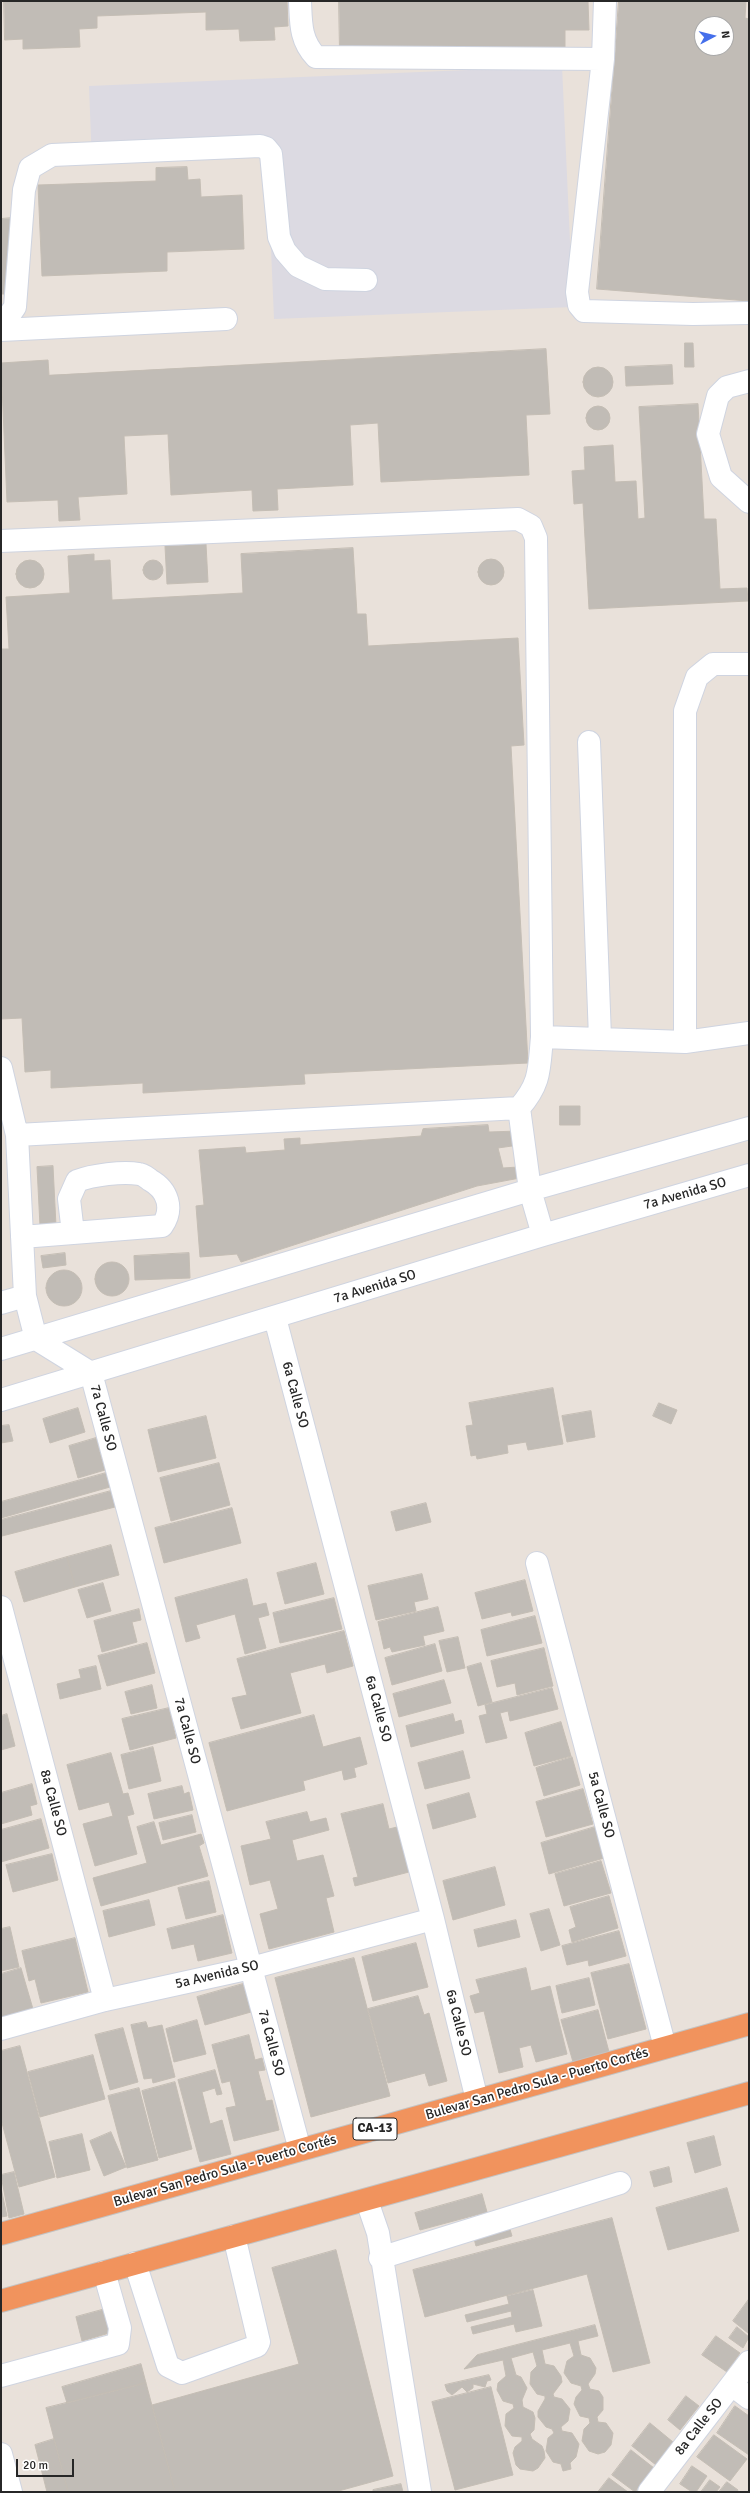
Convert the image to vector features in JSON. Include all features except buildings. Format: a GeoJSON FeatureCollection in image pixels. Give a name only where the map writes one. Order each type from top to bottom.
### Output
{"type":"FeatureCollection","features":[{"type":"Feature","properties":{"kind":"highway","name":"Bulevar San Pedro Sula - Puerto Cortés"},"geometry":{"type":"LineString","coordinates":[[1,2234],[749,2024]]}},
{"type":"Feature","properties":{"kind":"highway"},"geometry":{"type":"LineString","coordinates":[[1,2301],[135,2263],[366,2201],[749,2093]]}},
{"type":"Feature","properties":{"kind":"street"},"geometry":{"type":"LineString","coordinates":[[300,1],[301,32],[306,46],[316,57],[603,59]]}},
{"type":"Feature","properties":{"kind":"street"},"geometry":{"type":"LineString","coordinates":[[605,1],[603,59],[577,292],[578,304],[584,311],[693,314],[749,312]]}},
{"type":"Feature","properties":{"kind":"street"},"geometry":{"type":"LineString","coordinates":[[1,329],[15,307],[24,190],[30,168],[52,155],[260,146],[266,148],[271,154],[279,238],[285,251],[298,266],[325,279],[366,280]]}},
{"type":"Feature","properties":{"kind":"street"},"geometry":{"type":"LineString","coordinates":[[1,329],[226,319]]}},
{"type":"Feature","properties":{"kind":"street"},"geometry":{"type":"LineString","coordinates":[[749,381],[727,387],[718,396],[708,434],[721,477],[749,502]]}},
{"type":"Feature","properties":{"kind":"street"},"geometry":{"type":"LineString","coordinates":[[1,541],[518,519],[531,526],[536,538],[542,1037],[539,1073],[532,1092],[519,1108],[530,1190],[543,1235]]}},
{"type":"Feature","properties":{"kind":"street"},"geometry":{"type":"LineString","coordinates":[[684,1042],[685,711],[697,677],[713,664],[749,664]]}},
{"type":"Feature","properties":{"kind":"street"},"geometry":{"type":"LineString","coordinates":[[589,742],[600,1038]]}},
{"type":"Feature","properties":{"kind":"street"},"geometry":{"type":"LineString","coordinates":[[542,1037],[684,1042],[749,1033]]}},
{"type":"Feature","properties":{"kind":"street"},"geometry":{"type":"LineString","coordinates":[[1,1068],[17,1136],[25,1296],[36,1339]]}},
{"type":"Feature","properties":{"kind":"street"},"geometry":{"type":"LineString","coordinates":[[17,1136],[519,1108]]}},
{"type":"Feature","properties":{"kind":"street"},"geometry":{"type":"LineString","coordinates":[[1,1349],[530,1190],[749,1128]]}},
{"type":"Feature","properties":{"kind":"street","name":"7a Avenida SO"},"geometry":{"type":"LineString","coordinates":[[1,1400],[275,1318],[543,1235],[749,1175]]}},
{"type":"Feature","properties":{"kind":"street"},"geometry":{"type":"LineString","coordinates":[[22,1238],[73,1234]]}},
{"type":"Feature","properties":{"kind":"street"},"geometry":{"type":"LineString","coordinates":[[1,1303],[25,1296]]}},
{"type":"Feature","properties":{"kind":"street","name":"6a Calle SO"},"geometry":{"type":"LineString","coordinates":[[275,1318],[433,1919],[477,2100]]}},
{"type":"Feature","properties":{"kind":"street","name":"7a Calle SO"},"geometry":{"type":"LineString","coordinates":[[36,1339],[91,1373],[300,2150]]}},
{"type":"Feature","properties":{"kind":"street","name":"5a Calle SO"},"geometry":{"type":"LineString","coordinates":[[537,1563],[665,2048]]}},
{"type":"Feature","properties":{"kind":"street","name":"8a Calle SO"},"geometry":{"type":"LineString","coordinates":[[1,1607],[105,2000]]}},
{"type":"Feature","properties":{"kind":"street","name":"5a Avenida SO"},"geometry":{"type":"LineString","coordinates":[[1,2029],[105,2000],[251,1968],[433,1919]]}},
{"type":"Feature","properties":{"kind":"street"},"geometry":{"type":"LineString","coordinates":[[380,2258],[620,2183]]}},
{"type":"Feature","properties":{"kind":"street"},"geometry":{"type":"LineString","coordinates":[[366,2201],[378,2233],[380,2258],[420,2492]]}},
{"type":"Feature","properties":{"kind":"street"},"geometry":{"type":"LineString","coordinates":[[135,2263],[168,2366],[182,2373],[257,2346],[259,2342],[234,2236]]}},
{"type":"Feature","properties":{"kind":"street"},"geometry":{"type":"LineString","coordinates":[[1,2376],[118,2344],[120,2328],[104,2272]]}},
{"type":"Feature","properties":{"kind":"street","name":"8a Calle SO"},"geometry":{"type":"LineString","coordinates":[[649,2492],[749,2362]]}},
{"type":"Feature","properties":{"kind":"street"},"geometry":{"type":"LineString","coordinates":[[732,2385],[749,2398]]}},
{"type":"Feature","properties":{"kind":"street"},"geometry":{"type":"LineString","coordinates":[[1,2454],[11,2492]]}},
{"type":"Feature","properties":{"kind":"shaded area"},"geometry":{"type":"Polygon","coordinates":[[[562,66],[573,307],[274,319],[267,157],[92,164],[89,86],[562,66]]]}}]}
